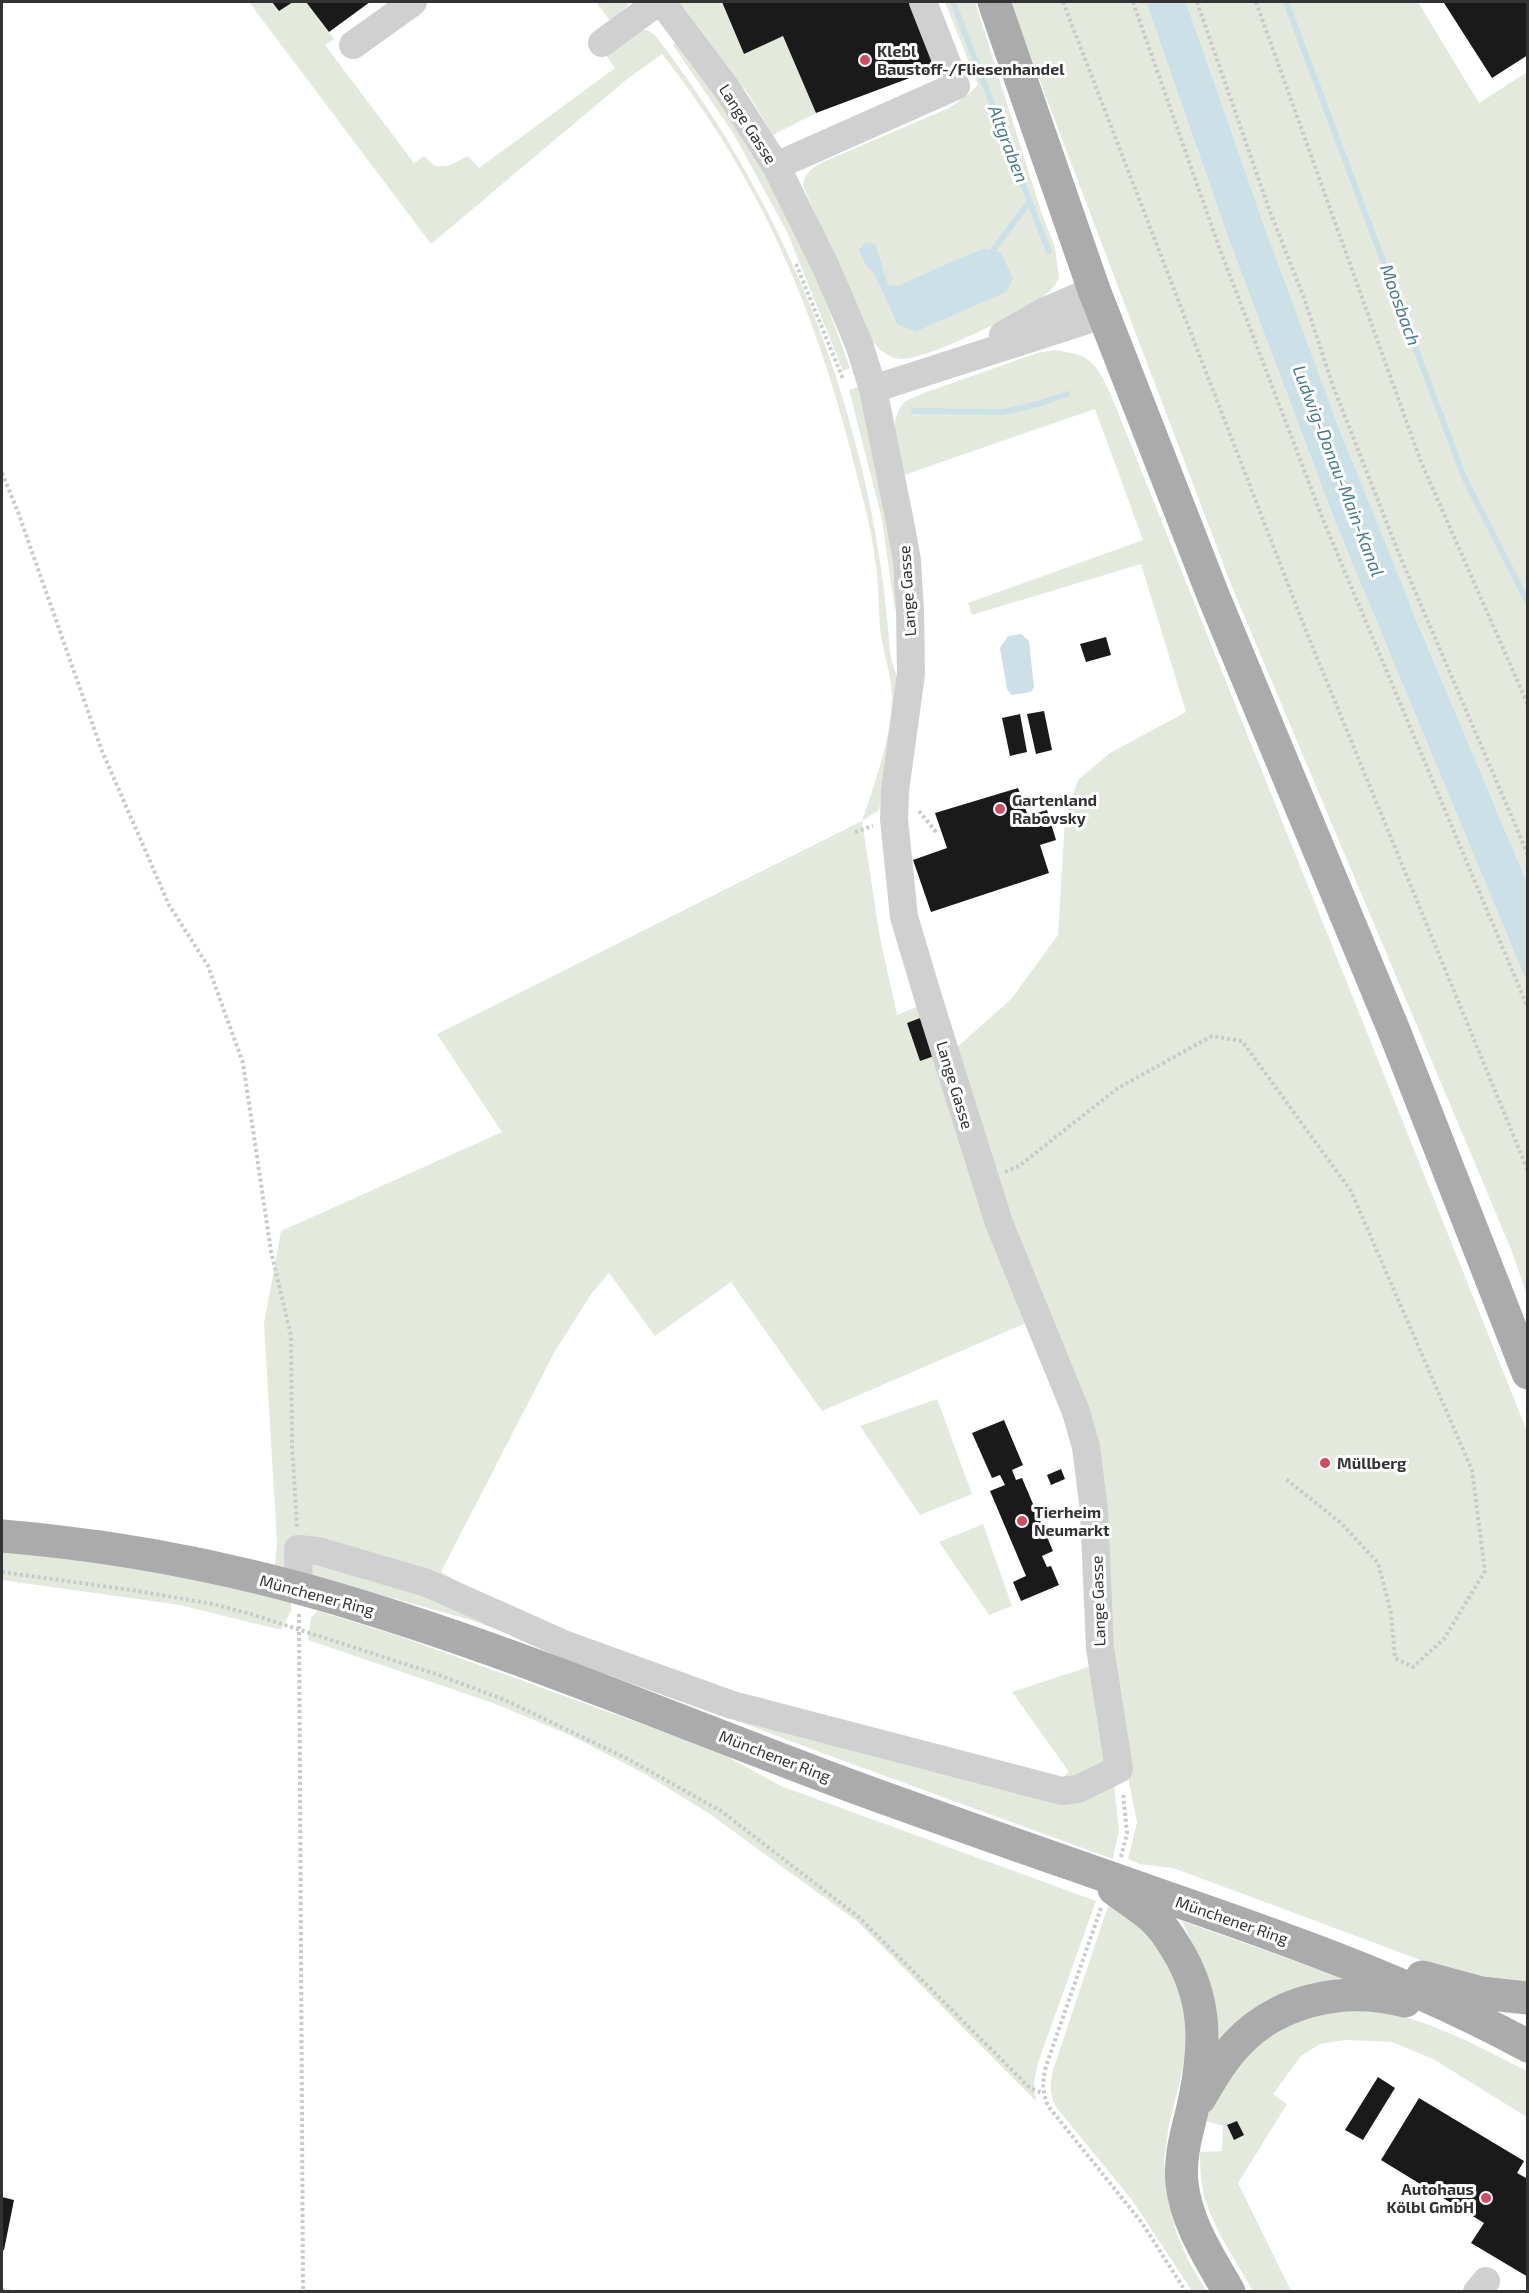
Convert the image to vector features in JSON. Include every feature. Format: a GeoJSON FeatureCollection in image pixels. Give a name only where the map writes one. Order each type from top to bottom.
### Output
{"type":"FeatureCollection","features":[{"type":"Feature","properties":{"kind":"main road"},"geometry":{"type":"LineString","coordinates":[[994,2],[1098,302],[1213,595],[1395,1033],[1527,1373]]}},
{"type":"Feature","properties":{"kind":"main road","name":"Münchener Ring"},"geometry":{"type":"LineString","coordinates":[[2,1536],[92,1546],[174,1559],[299,1589],[415,1623],[555,1673],[853,1786],[1299,1943],[1470,2016],[1527,2047]]}},
{"type":"Feature","properties":{"kind":"main road"},"geometry":{"type":"LineString","coordinates":[[1086,1869],[1154,1919],[1170,1939],[1192,1979],[1199,2000],[1203,2031],[1201,2065],[1183,2146],[1182,2184],[1185,2203],[1200,2239],[1229,2292]]}},
{"type":"Feature","properties":{"kind":"main road"},"geometry":{"type":"LineString","coordinates":[[1299,1943],[1481,1993],[1527,1998]]}},
{"type":"Feature","properties":{"kind":"main road"},"geometry":{"type":"LineString","coordinates":[[1192,2110],[1231,2050],[1247,2036],[1280,2012],[1324,1997],[1349,1994],[1388,1996],[1407,2001],[1527,2047]]}},
{"type":"Feature","properties":{"kind":"street"},"geometry":{"type":"LineString","coordinates":[[353,45],[413,2]]}},
{"type":"Feature","properties":{"kind":"street"},"geometry":{"type":"LineString","coordinates":[[602,43],[658,2]]}},
{"type":"Feature","properties":{"kind":"street","name":"Lange Gasse"},"geometry":{"type":"LineString","coordinates":[[662,2],[727,89],[776,166],[825,265],[859,344],[873,389],[907,561],[910,610],[911,674],[894,791],[895,843],[900,893],[911,944],[986,1182],[1016,1268],[1076,1412],[1086,1447],[1094,1510],[1100,1648],[1119,1769]]}},
{"type":"Feature","properties":{"kind":"street"},"geometry":{"type":"LineString","coordinates":[[776,166],[956,86],[923,2]]}},
{"type":"Feature","properties":{"kind":"street"},"geometry":{"type":"LineString","coordinates":[[873,389],[966,360],[1024,322],[1098,302]]}},
{"type":"Feature","properties":{"kind":"street"},"geometry":{"type":"LineString","coordinates":[[299,1589],[298,1549],[318,1551],[427,1583],[566,1645],[732,1705],[1062,1791],[1078,1789],[1119,1769]]}},
{"type":"Feature","properties":{"kind":"path"},"geometry":{"type":"LineString","coordinates":[[1063,2],[1312,647],[1527,1171]]}},
{"type":"Feature","properties":{"kind":"path"},"geometry":{"type":"LineString","coordinates":[[1133,2],[1219,247],[1324,522],[1527,1008]]}},
{"type":"Feature","properties":{"kind":"path"},"geometry":{"type":"LineString","coordinates":[[1197,2],[1269,209],[1304,298],[1333,386],[1398,549],[1527,855]]}},
{"type":"Feature","properties":{"kind":"path"},"geometry":{"type":"LineString","coordinates":[[1256,2],[1421,462],[1527,705]]}},
{"type":"Feature","properties":{"kind":"path"},"geometry":{"type":"LineString","coordinates":[[793,256],[845,383]]}},
{"type":"Feature","properties":{"kind":"path"},"geometry":{"type":"LineString","coordinates":[[2,473],[18,512],[102,751],[169,905],[208,966],[243,1063],[271,1251],[291,1336],[292,1444],[298,1549]]}},
{"type":"Feature","properties":{"kind":"path"},"geometry":{"type":"LineString","coordinates":[[919,811],[937,833]]}},
{"type":"Feature","properties":{"kind":"path"},"geometry":{"type":"LineString","coordinates":[[986,1182],[1019,1166],[1118,1088],[1212,1036],[1242,1041],[1351,1191],[1472,1470],[1485,1571],[1444,1639],[1413,1667],[1395,1658],[1391,1613],[1378,1563],[1341,1523],[1286,1479]]}},
{"type":"Feature","properties":{"kind":"path"},"geometry":{"type":"LineString","coordinates":[[2,1572],[120,1588],[213,1604],[436,1674],[505,1700],[628,1759],[721,1811],[860,1918],[1030,2088],[1042,2093]]}},
{"type":"Feature","properties":{"kind":"path"},"geometry":{"type":"LineString","coordinates":[[299,1589],[303,2292]]}},
{"type":"Feature","properties":{"kind":"path"},"geometry":{"type":"LineString","coordinates":[[1119,1769],[1127,1833],[1120,1859]]}},
{"type":"Feature","properties":{"kind":"path"},"geometry":{"type":"LineString","coordinates":[[1103,1901],[1046,2066],[1042,2080],[1042,2093],[1059,2121],[1142,2223],[1186,2292]]}},
{"type":"Feature","properties":{"kind":"path"},"geometry":{"type":"LineString","coordinates":[[2,2290],[11,2292]]}},
{"type":"Feature","properties":{"kind":"shaded area"},"geometry":{"type":"Polygon","coordinates":[[[249,2],[272,2],[279,11],[293,2],[306,2],[334,39],[325,45],[414,163],[424,156],[435,166],[448,166],[468,156],[479,168],[615,68],[605,54],[641,30],[647,30],[655,35],[702,100],[744,169],[781,240],[814,314],[840,390],[862,468],[878,547],[890,654],[898,682],[879,810],[862,821],[889,729],[892,689],[881,636],[877,576],[870,531],[835,394],[798,290],[753,193],[696,100],[662,54],[626,80],[431,244],[249,2]]]}},
{"type":"Feature","properties":{"kind":"shaded area"},"geometry":{"type":"Polygon","coordinates":[[[596,2],[628,2],[629,4],[611,22],[596,2]]]}},
{"type":"Feature","properties":{"kind":"shaded area"},"geometry":{"type":"Polygon","coordinates":[[[680,2],[722,2],[744,53],[783,36],[816,113],[773,135],[749,95],[680,2]]]}},
{"type":"Feature","properties":{"kind":"shaded area"},"geometry":{"type":"Polygon","coordinates":[[[945,2],[975,2],[1042,214],[1055,247],[1059,278],[1053,288],[1040,299],[991,326],[929,353],[913,358],[892,357],[884,353],[871,340],[803,186],[804,181],[809,171],[815,166],[949,108],[978,85],[945,2]],[[984,248],[897,287],[888,284],[881,270],[881,259],[874,274],[897,324],[1001,252],[984,248]]]}},
{"type":"Feature","properties":{"kind":"shaded area"},"geometry":{"type":"Polygon","coordinates":[[[1010,2],[1146,2],[1229,240],[1336,524],[1527,983],[1527,1295],[1511,1249],[1232,587],[1010,2]]]}},
{"type":"Feature","properties":{"kind":"shaded area"},"geometry":{"type":"Polygon","coordinates":[[[1186,2],[1418,2],[1479,103],[1527,72],[1527,882],[1338,426],[1279,267],[1186,2]]]}},
{"type":"Feature","properties":{"kind":"shaded area"},"geometry":{"type":"Polygon","coordinates":[[[679,40],[752,151],[781,203],[819,285],[850,368],[843,371],[787,232],[733,133],[673,45],[679,40]]]}},
{"type":"Feature","properties":{"kind":"shaded area"},"geometry":{"type":"Polygon","coordinates":[[[1054,350],[1077,354],[1091,362],[1101,375],[1111,395],[1527,1431],[1527,1983],[1499,1983],[1442,1968],[1173,1868],[1139,1864],[1128,1859],[1137,1822],[1125,1762],[1105,1555],[1023,1254],[954,1050],[1012,998],[1058,935],[1065,818],[1078,780],[1110,753],[1186,712],[1141,564],[972,615],[968,603],[1143,540],[1095,409],[904,475],[895,437],[896,417],[906,401],[1037,353],[1054,350]]]}},
{"type":"Feature","properties":{"kind":"shaded area"},"geometry":{"type":"Polygon","coordinates":[[[858,387],[883,483],[898,600],[895,611],[882,519],[849,390],[858,387]]]}},
{"type":"Feature","properties":{"kind":"shaded area"},"geometry":{"type":"Polygon","coordinates":[[[862,821],[880,938],[897,1015],[921,1005],[1026,1323],[822,1411],[731,1282],[655,1336],[609,1273],[592,1293],[555,1351],[441,1572],[484,1597],[479,1612],[1029,1788],[1113,1776],[1119,1830],[1113,1859],[822,1753],[474,1621],[275,1565],[277,1542],[264,1324],[281,1231],[502,1132],[437,1034],[862,821]]]}},
{"type":"Feature","properties":{"kind":"shaded area"},"geometry":{"type":"Polygon","coordinates":[[[937,1399],[972,1494],[920,1515],[860,1426],[937,1399]]]}},
{"type":"Feature","properties":{"kind":"shaded area"},"geometry":{"type":"Polygon","coordinates":[[[983,1524],[1012,1606],[989,1615],[939,1542],[983,1524]]]}},
{"type":"Feature","properties":{"kind":"shaded area"},"geometry":{"type":"Polygon","coordinates":[[[2,1550],[77,1559],[167,1574],[291,1601],[291,1611],[281,1630],[180,1605],[2,1580],[2,1550]]]}},
{"type":"Feature","properties":{"kind":"shaded area"},"geometry":{"type":"Polygon","coordinates":[[[318,1611],[396,1635],[719,1752],[781,1786],[1096,1901],[1038,2063],[1034,2083],[1036,2101],[858,1922],[710,1814],[645,1774],[572,1736],[493,1703],[308,1640],[311,1617],[318,1611]]]}},
{"type":"Feature","properties":{"kind":"shaded area"},"geometry":{"type":"Polygon","coordinates":[[[1094,1665],[1108,1751],[1103,1768],[1057,1782],[1069,1772],[1012,1692],[1094,1665]]]}},
{"type":"Feature","properties":{"kind":"shaded area"},"geometry":{"type":"Polygon","coordinates":[[[1108,1906],[1128,1912],[1141,1920],[1185,1993],[1188,2048],[1169,2124],[1164,2161],[1168,2199],[1176,2232],[1188,2260],[1206,2291],[1192,2291],[1132,2200],[1056,2107],[1052,2097],[1053,2070],[1108,1906]]]}},
{"type":"Feature","properties":{"kind":"shaded area"},"geometry":{"type":"Polygon","coordinates":[[[1182,1921],[1343,1978],[1305,1986],[1218,2045],[1206,1974],[1182,1921]]]}},
{"type":"Feature","properties":{"kind":"shaded area"},"geometry":{"type":"Polygon","coordinates":[[[1378,2010],[1437,2028],[1527,2071],[1527,2117],[1433,2059],[1392,2042],[1345,2040],[1320,2044],[1301,2056],[1273,2094],[1287,2104],[1238,2183],[1291,2291],[1253,2291],[1218,2230],[1202,2188],[1200,2152],[1222,2151],[1223,2126],[1206,2121],[1218,2091],[1253,2050],[1282,2029],[1315,2015],[1332,2011],[1378,2010]]]}},
{"type":"Feature","properties":{"kind":"water","name":"Ludwig-Donau-Main-Kanal"},"geometry":{"type":"Polygon","coordinates":[[[1146,2],[1186,2],[1267,234],[1338,426],[1418,624],[1527,882],[1527,983],[1336,524],[1229,240],[1146,2]]]}},
{"type":"Feature","properties":{"kind":"water"},"geometry":{"type":"Polygon","coordinates":[[[865,242],[875,244],[888,284],[897,286],[984,248],[1001,252],[1013,279],[1006,292],[915,332],[897,324],[874,274],[866,265],[859,250],[865,242]]]}},
{"type":"Feature","properties":{"kind":"water"},"geometry":{"type":"Polygon","coordinates":[[[1021,634],[1029,641],[1034,687],[1031,692],[1012,695],[1007,689],[1000,648],[1008,636],[1021,634]]]}},
{"type":"Feature","properties":{"kind":"building"},"geometry":{"type":"Polygon","coordinates":[[[272,2],[293,2],[279,11],[272,2]]]}},
{"type":"Feature","properties":{"kind":"building"},"geometry":{"type":"Polygon","coordinates":[[[306,2],[370,2],[329,32],[306,2]]]}},
{"type":"Feature","properties":{"kind":"building","name":"Klebl Baustoff-/Fliesenhandel"},"geometry":{"type":"Polygon","coordinates":[[[722,2],[912,2],[939,67],[816,113],[783,36],[744,54],[722,2]]]}},
{"type":"Feature","properties":{"kind":"building"},"geometry":{"type":"Polygon","coordinates":[[[1528,2],[1528,55],[1492,78],[1444,3],[1528,2]]]}},
{"type":"Feature","properties":{"kind":"building"},"geometry":{"type":"Polygon","coordinates":[[[1106,637],[1111,655],[1086,662],[1080,644],[1106,637]]]}},
{"type":"Feature","properties":{"kind":"building"},"geometry":{"type":"Polygon","coordinates":[[[1044,711],[1052,750],[1036,754],[1027,714],[1044,711]]]}},
{"type":"Feature","properties":{"kind":"building"},"geometry":{"type":"Polygon","coordinates":[[[1020,714],[1027,752],[1010,756],[1002,718],[1020,714]]]}},
{"type":"Feature","properties":{"kind":"building"},"geometry":{"type":"Polygon","coordinates":[[[1018,788],[1028,816],[1047,810],[1056,840],[1040,845],[1049,873],[931,912],[913,860],[947,848],[935,813],[1018,788]]]}},
{"type":"Feature","properties":{"kind":"building"},"geometry":{"type":"Polygon","coordinates":[[[923,1017],[937,1055],[920,1061],[907,1023],[923,1017]]]}},
{"type":"Feature","properties":{"kind":"building","name":"Tierheim Neumarkt"},"geometry":{"type":"Polygon","coordinates":[[[1004,1420],[1023,1465],[1012,1470],[1016,1480],[1022,1478],[1053,1551],[1042,1556],[1047,1567],[1051,1566],[1059,1585],[1021,1601],[1013,1582],[1026,1576],[990,1491],[1005,1485],[1000,1475],[992,1478],[972,1433],[1004,1420]]]}},
{"type":"Feature","properties":{"kind":"building"},"geometry":{"type":"Polygon","coordinates":[[[1061,1469],[1065,1479],[1051,1485],[1047,1475],[1061,1469]]]}},
{"type":"Feature","properties":{"kind":"building"},"geometry":{"type":"Polygon","coordinates":[[[1378,2077],[1395,2088],[1363,2140],[1345,2130],[1378,2077]]]}},
{"type":"Feature","properties":{"kind":"building","name":"Autohaus Kölbl GmbH"},"geometry":{"type":"Polygon","coordinates":[[[1419,2098],[1524,2161],[1517,2173],[1528,2179],[1528,2277],[1471,2243],[1484,2223],[1381,2160],[1419,2098]]]}},
{"type":"Feature","properties":{"kind":"building"},"geometry":{"type":"Polygon","coordinates":[[[1237,2121],[1244,2135],[1234,2140],[1227,2125],[1237,2121]]]}},
{"type":"Feature","properties":{"kind":"building"},"geometry":{"type":"Polygon","coordinates":[[[2,2197],[14,2200],[4,2250],[2,2250],[2,2197]]]}},
{"type":"Feature","properties":{"kind":"waterway","name":"Altgraben"},"geometry":{"type":"LineString","coordinates":[[953,2],[1049,252]]}},
{"type":"Feature","properties":{"kind":"waterway","name":"Moosbach"},"geometry":{"type":"LineString","coordinates":[[1286,2],[1464,477],[1528,603]]}},
{"type":"Feature","properties":{"kind":"waterway"},"geometry":{"type":"LineString","coordinates":[[993,250],[1029,202]]}},
{"type":"Feature","properties":{"kind":"waterway"},"geometry":{"type":"LineString","coordinates":[[914,411],[1004,412],[1067,394]]}},
{"type":"Feature","properties":{"kind":"place","name":"Klebl Baustoff-/Fliesenhandel"},"geometry":{"type":"Point","coordinates":[865,60]}},
{"type":"Feature","properties":{"kind":"place","name":"Gartenland Rabovsky"},"geometry":{"type":"Point","coordinates":[1000,809]}},
{"type":"Feature","properties":{"kind":"place","name":"Müllberg"},"geometry":{"type":"Point","coordinates":[1325,1463]}},
{"type":"Feature","properties":{"kind":"place","name":"Tierheim Neumarkt"},"geometry":{"type":"Point","coordinates":[1022,1521]}},
{"type":"Feature","properties":{"kind":"place","name":"Autohaus Kölbl GmbH"},"geometry":{"type":"Point","coordinates":[1486,2198]}}]}
